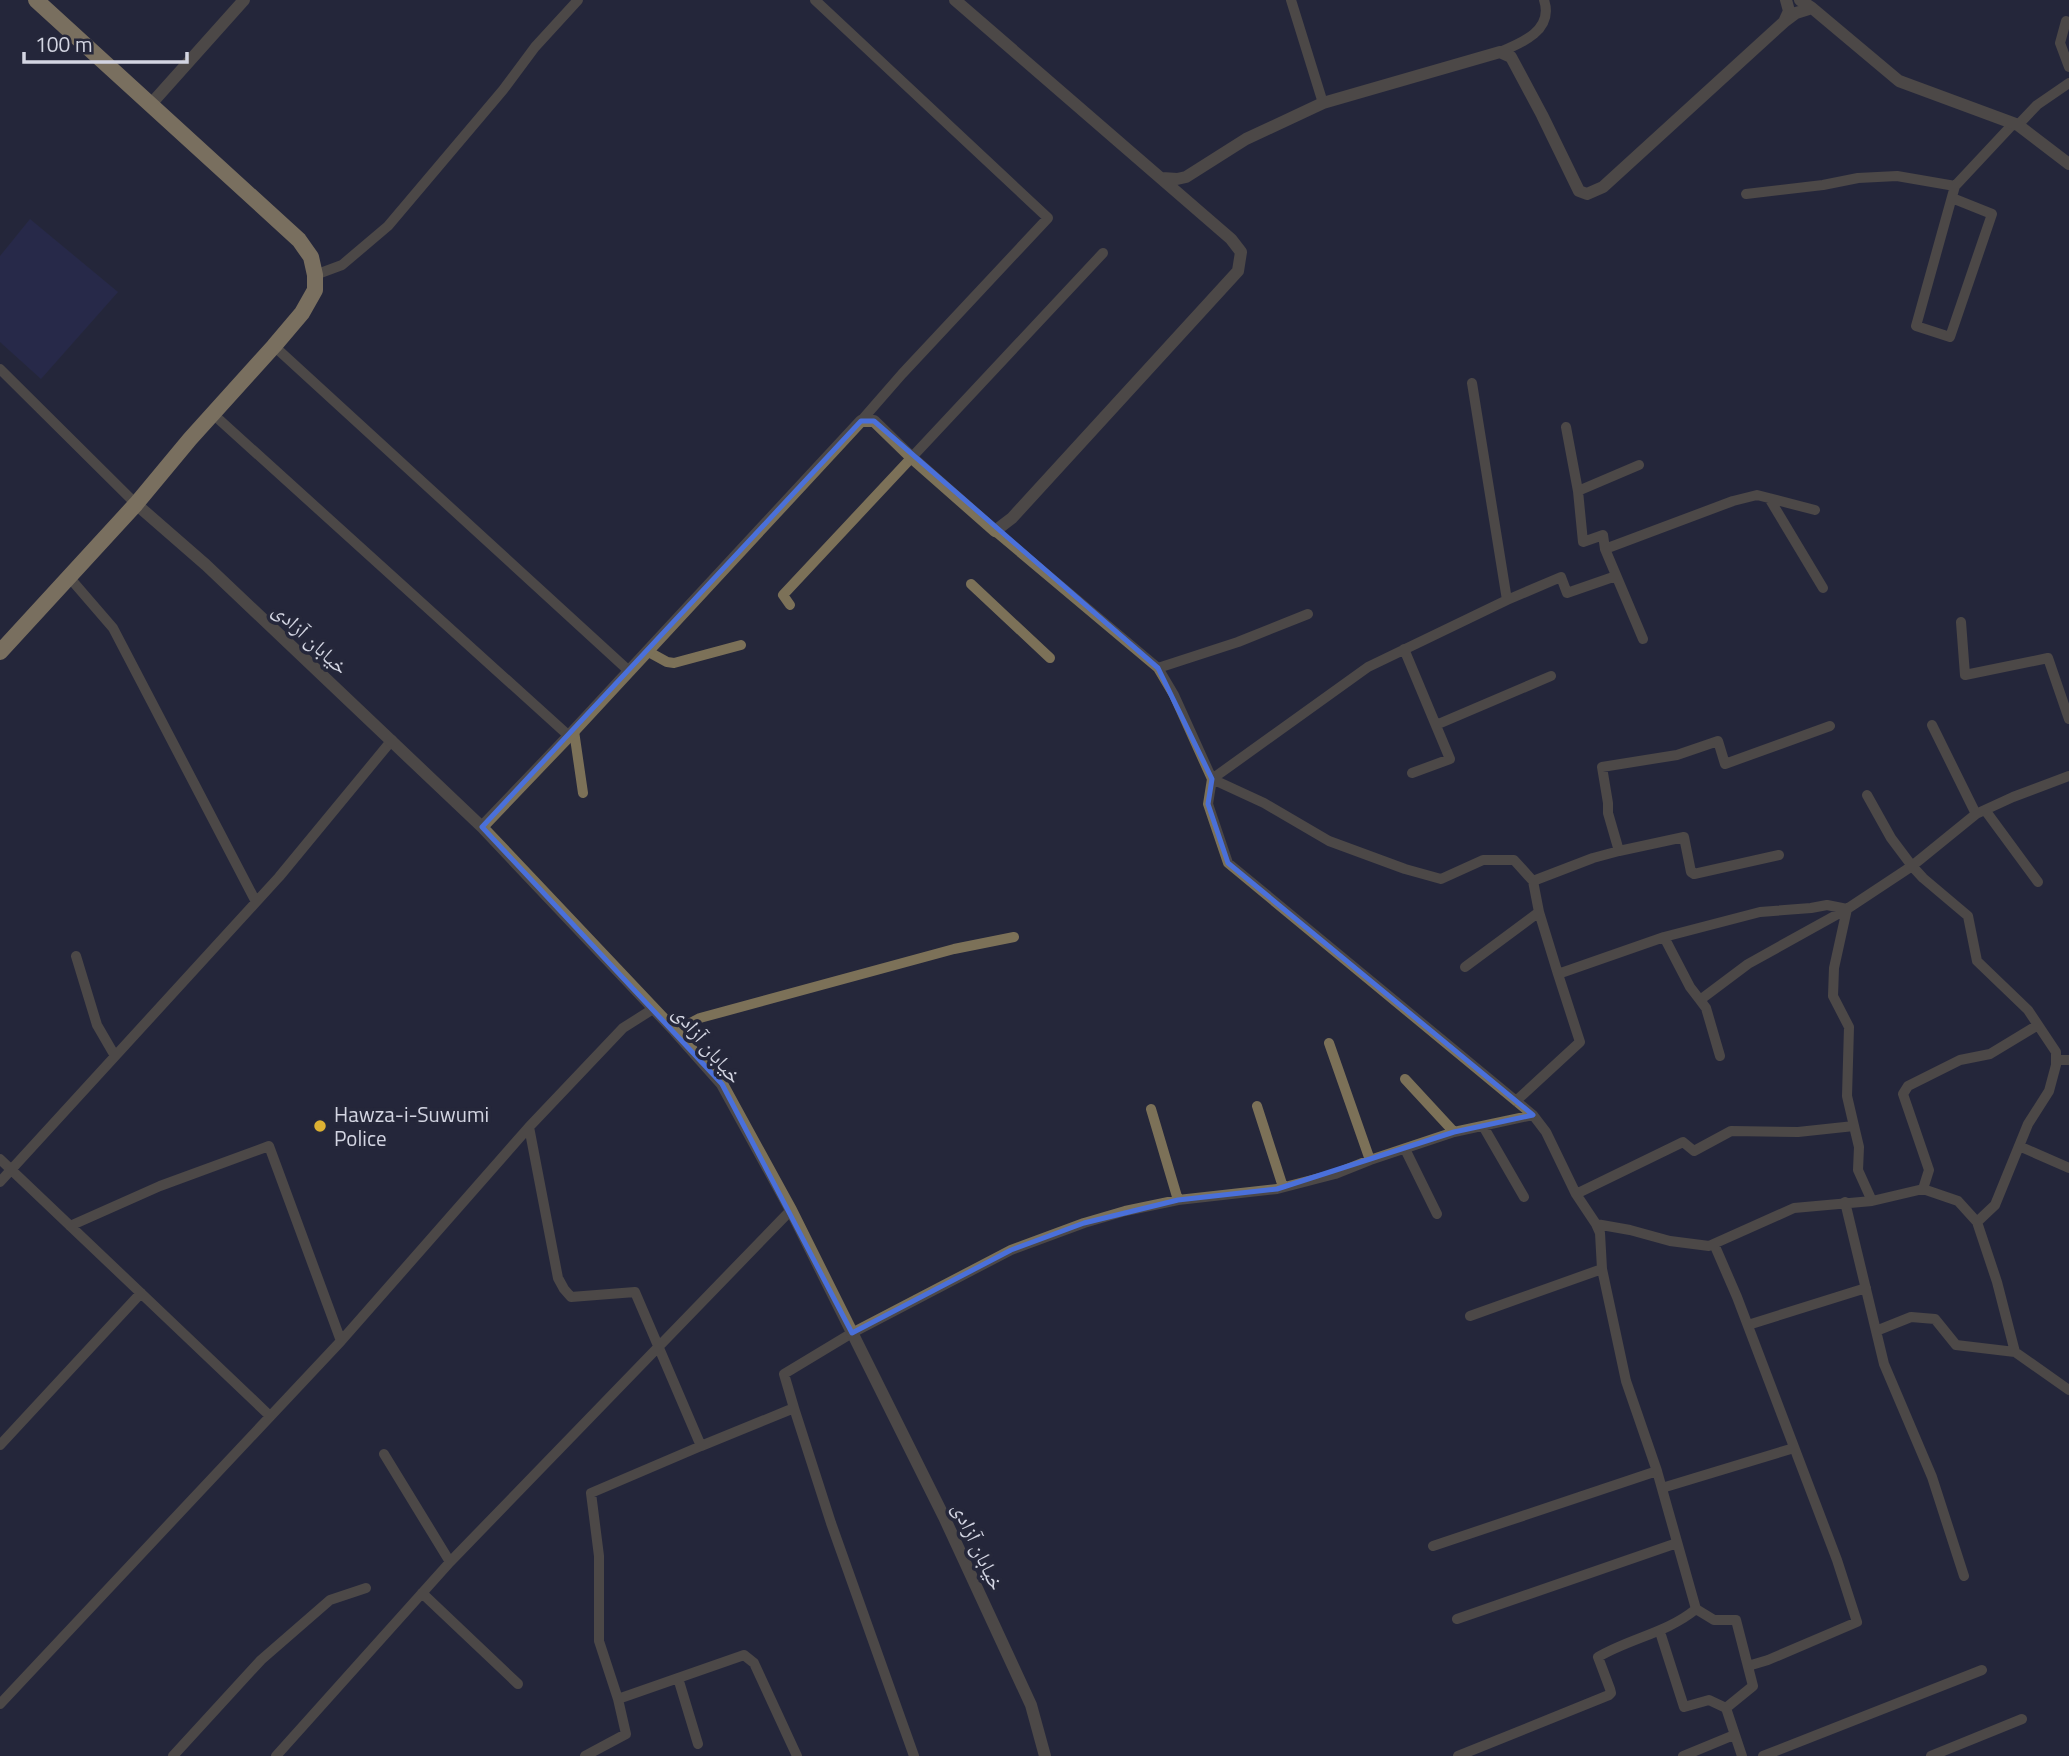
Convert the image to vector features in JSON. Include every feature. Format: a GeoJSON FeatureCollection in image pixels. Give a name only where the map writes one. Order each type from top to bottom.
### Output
{"type":"FeatureCollection","features":[{"type":"Feature","properties":{"kind":"highway"},"geometry":{"type":"LineString","coordinates":[[0,652],[136,504],[275,346],[302,313],[315,290],[311,257],[299,240],[36,0]]}},
{"type":"Feature","properties":{"kind":"street"},"geometry":{"type":"LineString","coordinates":[[151,104],[244,0]]}},
{"type":"Feature","properties":{"kind":"street"},"geometry":{"type":"LineString","coordinates":[[315,275],[342,265],[388,226],[503,90],[535,47],[578,0]]}},
{"type":"Feature","properties":{"kind":"street"},"geometry":{"type":"LineString","coordinates":[[482,827],[572,734],[1048,218],[815,0]]}},
{"type":"Feature","properties":{"kind":"street"},"geometry":{"type":"LineString","coordinates":[[955,0],[1186,199],[1231,239],[1241,252],[1238,271],[1012,518],[995,531]]}},
{"type":"Feature","properties":{"kind":"street"},"geometry":{"type":"LineString","coordinates":[[1291,0],[1323,103]]}},
{"type":"Feature","properties":{"kind":"street"},"geometry":{"type":"LineString","coordinates":[[1162,178],[1186,177],[1246,139],[1323,103],[1500,52],[1523,42],[1541,28],[1547,9],[1544,0]]}},
{"type":"Feature","properties":{"kind":"street"},"geometry":{"type":"LineString","coordinates":[[1784,22],[1789,11],[1786,0]]}},
{"type":"Feature","properties":{"kind":"street"},"geometry":{"type":"LineString","coordinates":[[1800,0],[1899,81],[2015,125],[2069,164]]}},
{"type":"Feature","properties":{"kind":"street"},"geometry":{"type":"LineString","coordinates":[[1500,52],[1511,58],[1579,191],[1587,194],[1603,187],[1784,22],[1796,13],[1812,8]]}},
{"type":"Feature","properties":{"kind":"street"},"geometry":{"type":"LineString","coordinates":[[2066,21],[2060,43],[2069,67]]}},
{"type":"Feature","properties":{"kind":"street"},"geometry":{"type":"LineString","coordinates":[[1952,198],[1993,214],[1950,337],[1916,326],[1955,186],[2015,125],[2069,83]]}},
{"type":"Feature","properties":{"kind":"street"},"geometry":{"type":"LineString","coordinates":[[1746,194],[1823,186],[1858,178],[1897,176],[1955,186]]}},
{"type":"Feature","properties":{"kind":"street"},"geometry":{"type":"LineString","coordinates":[[1186,177],[1186,199]]}},
{"type":"Feature","properties":{"kind":"street"},"geometry":{"type":"LineString","coordinates":[[790,605],[783,595],[1103,253]]}},
{"type":"Feature","properties":{"kind":"street"},"geometry":{"type":"LineString","coordinates":[[275,346],[629,671]]}},
{"type":"Feature","properties":{"kind":"street"},"geometry":{"type":"LineString","coordinates":[[0,369],[136,504]]}},
{"type":"Feature","properties":{"kind":"street"},"geometry":{"type":"LineString","coordinates":[[1472,383],[1507,600]]}},
{"type":"Feature","properties":{"kind":"street"},"geometry":{"type":"LineString","coordinates":[[213,414],[572,734],[583,793]]}},
{"type":"Feature","properties":{"kind":"street"},"geometry":{"type":"LineString","coordinates":[[861,421],[874,421],[995,531],[1158,668],[1174,695],[1212,779],[1208,804],[1228,863],[1533,1115],[1546,1132],[1576,1194],[1600,1233],[1602,1269],[1626,1381],[1657,1471],[1696,1609],[1714,1620],[1737,1620],[1753,1686],[1726,1708]]}},
{"type":"Feature","properties":{"kind":"street"},"geometry":{"type":"LineString","coordinates":[[1566,427],[1578,491],[1583,542],[1603,535],[1605,549],[1643,639]]}},
{"type":"Feature","properties":{"kind":"street"},"geometry":{"type":"LineString","coordinates":[[1578,491],[1639,465]]}},
{"type":"Feature","properties":{"kind":"street"},"geometry":{"type":"LineString","coordinates":[[1605,549],[1732,501],[1757,495],[1815,510]]}},
{"type":"Feature","properties":{"kind":"street"},"geometry":{"type":"LineString","coordinates":[[1769,498],[1823,588]]}},
{"type":"Feature","properties":{"kind":"street","name":"خیابان آزادی"},"geometry":{"type":"LineString","coordinates":[[136,504],[206,565],[482,827],[722,1084],[791,1210],[944,1517],[1031,1705],[1045,1756]]}},
{"type":"Feature","properties":{"kind":"street"},"geometry":{"type":"LineString","coordinates":[[1212,779],[1368,667],[1560,577],[1567,593],[1616,576]]}},
{"type":"Feature","properties":{"kind":"street"},"geometry":{"type":"LineString","coordinates":[[69,577],[113,628],[256,902]]}},
{"type":"Feature","properties":{"kind":"street"},"geometry":{"type":"LineString","coordinates":[[971,584],[1050,658]]}},
{"type":"Feature","properties":{"kind":"street"},"geometry":{"type":"LineString","coordinates":[[1158,668],[1238,642],[1308,614]]}},
{"type":"Feature","properties":{"kind":"street"},"geometry":{"type":"LineString","coordinates":[[1961,622],[1965,675],[2048,658],[2069,719]]}},
{"type":"Feature","properties":{"kind":"street"},"geometry":{"type":"LineString","coordinates":[[647,650],[667,662],[674,663],[741,645]]}},
{"type":"Feature","properties":{"kind":"street"},"geometry":{"type":"LineString","coordinates":[[1404,649],[1450,759],[1412,773]]}},
{"type":"Feature","properties":{"kind":"street"},"geometry":{"type":"LineString","coordinates":[[1436,725],[1551,676]]}},
{"type":"Feature","properties":{"kind":"street"},"geometry":{"type":"LineString","coordinates":[[1932,725],[1980,812],[2038,882]]}},
{"type":"Feature","properties":{"kind":"street"},"geometry":{"type":"LineString","coordinates":[[1619,851],[1608,813],[1602,767],[1677,755],[1718,740],[1725,764],[1830,726]]}},
{"type":"Feature","properties":{"kind":"street"},"geometry":{"type":"LineString","coordinates":[[0,1181],[256,902],[392,740]]}},
{"type":"Feature","properties":{"kind":"street"},"geometry":{"type":"LineString","coordinates":[[1700,1000],[1748,964],[1847,909],[1912,866],[1980,812],[2069,776]]}},
{"type":"Feature","properties":{"kind":"street"},"geometry":{"type":"LineString","coordinates":[[1212,779],[1264,803],[1329,841],[1441,879],[1483,860],[1514,860],[1533,881],[1539,912],[1580,1042],[1516,1101]]}},
{"type":"Feature","properties":{"kind":"street"},"geometry":{"type":"LineString","coordinates":[[1867,795],[1891,838],[1912,866],[1968,916],[1977,961],[2028,1010],[2056,1052],[2049,1091],[2028,1124],[1995,1205],[1977,1222]]}},
{"type":"Feature","properties":{"kind":"street"},"geometry":{"type":"LineString","coordinates":[[1533,881],[1619,851],[1684,837],[1691,872],[1694,874],[1779,855]]}},
{"type":"Feature","properties":{"kind":"street"},"geometry":{"type":"LineString","coordinates":[[1558,974],[1664,937],[1760,912],[1827,905],[1847,909]]}},
{"type":"Feature","properties":{"kind":"street"},"geometry":{"type":"LineString","coordinates":[[1847,909],[1835,968],[1833,996],[1849,1027],[1847,1096],[1859,1147],[1858,1170],[1872,1201]]}},
{"type":"Feature","properties":{"kind":"street"},"geometry":{"type":"LineString","coordinates":[[1465,967],[1539,912]]}},
{"type":"Feature","properties":{"kind":"street"},"geometry":{"type":"LineString","coordinates":[[675,1031],[701,1018],[954,948],[1014,937]]}},
{"type":"Feature","properties":{"kind":"street"},"geometry":{"type":"LineString","coordinates":[[1664,937],[1689,987],[1706,1008],[1720,1056]]}},
{"type":"Feature","properties":{"kind":"street"},"geometry":{"type":"LineString","coordinates":[[76,956],[97,1025],[115,1056]]}},
{"type":"Feature","properties":{"kind":"street"},"geometry":{"type":"LineString","coordinates":[[0,1704],[341,1341],[529,1128],[623,1027],[653,1009]]}},
{"type":"Feature","properties":{"kind":"street"},"geometry":{"type":"LineString","coordinates":[[1923,1188],[1929,1170],[1903,1094],[1908,1086],[1960,1060],[1990,1054],[2038,1025]]}},
{"type":"Feature","properties":{"kind":"street"},"geometry":{"type":"LineString","coordinates":[[1329,1044],[1370,1160]]}},
{"type":"Feature","properties":{"kind":"street"},"geometry":{"type":"LineString","coordinates":[[2056,1060],[2069,1060]]}},
{"type":"Feature","properties":{"kind":"street"},"geometry":{"type":"LineString","coordinates":[[1405,1079],[1454,1132]]}},
{"type":"Feature","properties":{"kind":"street"},"geometry":{"type":"LineString","coordinates":[[1257,1106],[1283,1187]]}},
{"type":"Feature","properties":{"kind":"street"},"geometry":{"type":"LineString","coordinates":[[1151,1109],[1178,1200]]}},
{"type":"Feature","properties":{"kind":"street"},"geometry":{"type":"LineString","coordinates":[[914,1756],[831,1522],[784,1374],[852,1334],[1011,1250],[1125,1211],[1178,1200],[1283,1187],[1335,1174],[1454,1132],[1533,1115]]}},
{"type":"Feature","properties":{"kind":"street"},"geometry":{"type":"LineString","coordinates":[[1483,1126],[1524,1197]]}},
{"type":"Feature","properties":{"kind":"street"},"geometry":{"type":"LineString","coordinates":[[1576,1194],[1683,1142],[1694,1151],[1731,1130],[1798,1132],[1854,1126]]}},
{"type":"Feature","properties":{"kind":"street"},"geometry":{"type":"LineString","coordinates":[[529,1128],[558,1278],[571,1297],[635,1293],[701,1446]]}},
{"type":"Feature","properties":{"kind":"street"},"geometry":{"type":"LineString","coordinates":[[70,1226],[160,1186],[269,1146],[341,1341]]}},
{"type":"Feature","properties":{"kind":"street"},"geometry":{"type":"LineString","coordinates":[[2019,1146],[2069,1168]]}},
{"type":"Feature","properties":{"kind":"street"},"geometry":{"type":"LineString","coordinates":[[1405,1149],[1437,1214]]}},
{"type":"Feature","properties":{"kind":"street"},"geometry":{"type":"LineString","coordinates":[[0,1159],[270,1416]]}},
{"type":"Feature","properties":{"kind":"street"},"geometry":{"type":"LineString","coordinates":[[1596,1224],[1671,1241],[1709,1245],[1794,1208],[1872,1201],[1923,1188],[1958,1201],[1977,1222],[1997,1282],[2015,1352]]}},
{"type":"Feature","properties":{"kind":"street"},"geometry":{"type":"LineString","coordinates":[[1845,1202],[1884,1364],[1932,1477],[1964,1576]]}},
{"type":"Feature","properties":{"kind":"street"},"geometry":{"type":"LineString","coordinates":[[276,1756],[450,1562],[791,1210]]}},
{"type":"Feature","properties":{"kind":"street"},"geometry":{"type":"LineString","coordinates":[[1714,1244],[1748,1325],[1837,1560],[1857,1622],[1748,1666]]}},
{"type":"Feature","properties":{"kind":"street"},"geometry":{"type":"LineString","coordinates":[[1470,1316],[1602,1269]]}},
{"type":"Feature","properties":{"kind":"street"},"geometry":{"type":"LineString","coordinates":[[1748,1325],[1866,1288]]}},
{"type":"Feature","properties":{"kind":"street"},"geometry":{"type":"LineString","coordinates":[[0,1445],[141,1293]]}},
{"type":"Feature","properties":{"kind":"street"},"geometry":{"type":"LineString","coordinates":[[1876,1331],[1911,1317],[1935,1319],[1956,1345],[2015,1352],[2069,1390]]}},
{"type":"Feature","properties":{"kind":"street"},"geometry":{"type":"LineString","coordinates":[[585,1756],[626,1734],[599,1641],[599,1556],[592,1493],[794,1408]]}},
{"type":"Feature","properties":{"kind":"street"},"geometry":{"type":"LineString","coordinates":[[1662,1488],[1794,1448]]}},
{"type":"Feature","properties":{"kind":"street"},"geometry":{"type":"LineString","coordinates":[[384,1454],[450,1562]]}},
{"type":"Feature","properties":{"kind":"street"},"geometry":{"type":"LineString","coordinates":[[1433,1546],[1657,1471]]}},
{"type":"Feature","properties":{"kind":"street"},"geometry":{"type":"LineString","coordinates":[[1457,1619],[1677,1543]]}},
{"type":"Feature","properties":{"kind":"street"},"geometry":{"type":"LineString","coordinates":[[173,1756],[271,1651],[330,1600],[366,1588]]}},
{"type":"Feature","properties":{"kind":"street"},"geometry":{"type":"LineString","coordinates":[[422,1594],[518,1684]]}},
{"type":"Feature","properties":{"kind":"street"},"geometry":{"type":"LineString","coordinates":[[1458,1756],[1609,1695],[1610,1689],[1598,1657],[1660,1632],[1696,1609]]}},
{"type":"Feature","properties":{"kind":"street"},"geometry":{"type":"LineString","coordinates":[[1660,1632],[1684,1707],[1709,1700],[1726,1708],[1742,1756]]}},
{"type":"Feature","properties":{"kind":"street"},"geometry":{"type":"LineString","coordinates":[[618,1699],[744,1655],[754,1663],[797,1756]]}},
{"type":"Feature","properties":{"kind":"street"},"geometry":{"type":"LineString","coordinates":[[1763,1756],[1982,1670]]}},
{"type":"Feature","properties":{"kind":"street"},"geometry":{"type":"LineString","coordinates":[[678,1678],[698,1744]]}},
{"type":"Feature","properties":{"kind":"street"},"geometry":{"type":"LineString","coordinates":[[1931,1756],[2022,1719]]}},
{"type":"Feature","properties":{"kind":"street"},"geometry":{"type":"LineString","coordinates":[[1683,1756],[1734,1735]]}},
{"type":"Feature","properties":{"kind":"highlighted area"},"geometry":{"type":"Polygon","coordinates":[[[861,421],[874,421],[1158,668],[1212,779],[1208,804],[1228,863],[1533,1115],[1454,1132],[1277,1189],[1178,1200],[1084,1223],[1011,1250],[852,1333],[722,1084],[482,827],[861,421]]]}},
{"type":"Feature","properties":{"kind":"shaded area"},"geometry":{"type":"Polygon","coordinates":[[[30,219],[118,292],[41,379],[0,342],[0,256],[30,219]]]}},
{"type":"Feature","properties":{"kind":"place","name":"Hawza-i-Suwumi Police"},"geometry":{"type":"Point","coordinates":[320,1126]}}]}
